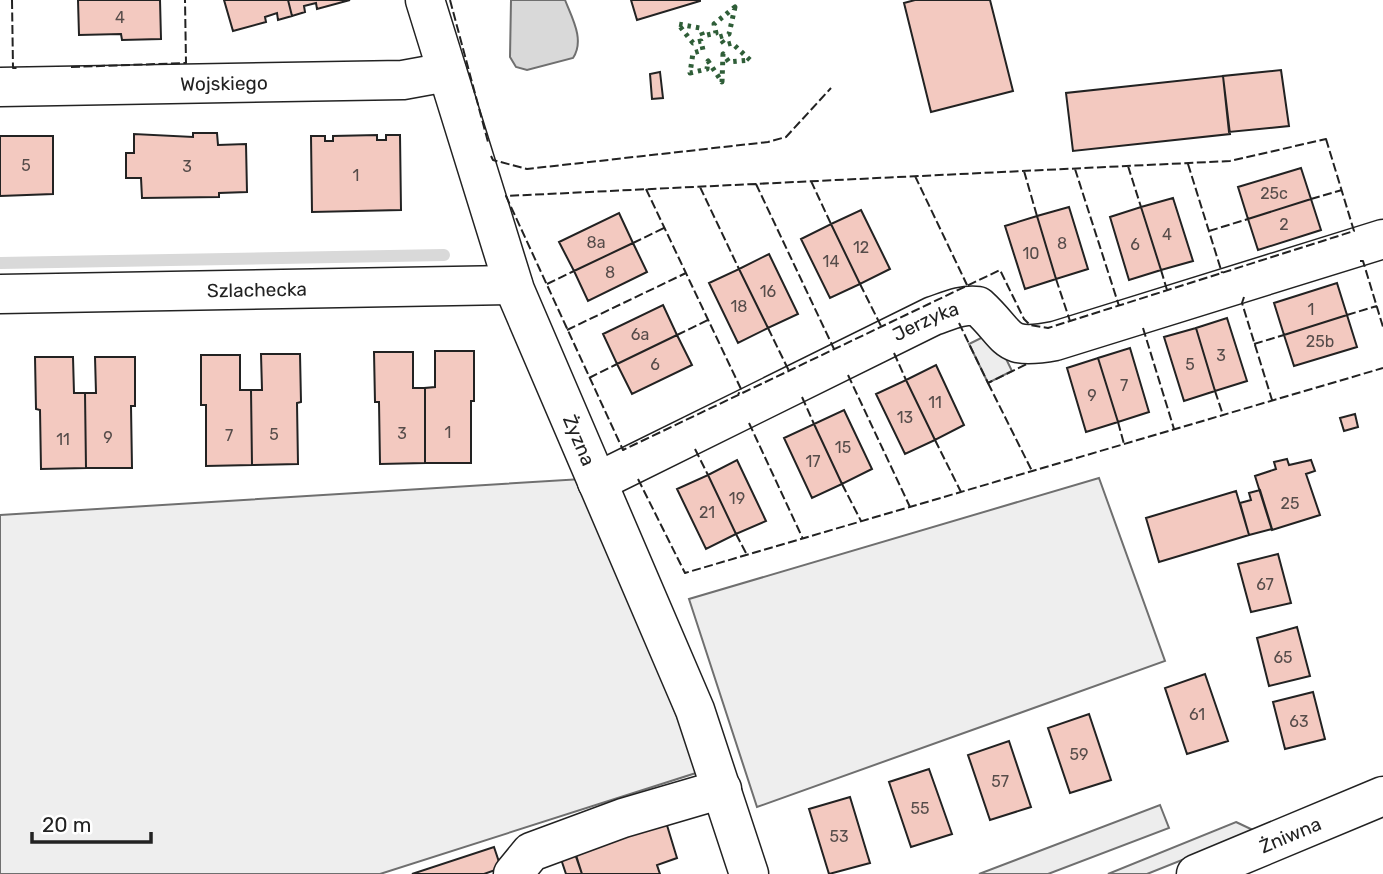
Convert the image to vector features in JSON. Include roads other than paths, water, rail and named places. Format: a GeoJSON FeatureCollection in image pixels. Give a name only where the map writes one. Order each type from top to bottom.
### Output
{"type":"FeatureCollection","features":[{"type":"Feature","properties":{"kind":"street","name":"Żyzna"},"geometry":{"type":"LineString","coordinates":[[425,0],[513,285],[695,710],[749,874]]}},
{"type":"Feature","properties":{"kind":"street","name":"Wojskiego"},"geometry":{"type":"LineString","coordinates":[[0,87],[403,80],[447,72]]}},
{"type":"Feature","properties":{"kind":"street","name":"Jerzyka"},"geometry":{"type":"LineString","coordinates":[[597,482],[933,316],[953,309],[968,305],[978,306],[1006,337],[1017,345],[1031,345],[1055,341],[1383,239]]}},
{"type":"Feature","properties":{"kind":"street","name":"Szlachecka"},"geometry":{"type":"LineString","coordinates":[[0,294],[513,285]]}},
{"type":"Feature","properties":{"kind":"street"},"geometry":{"type":"LineString","coordinates":[[513,874],[531,852],[623,818],[722,789]]}},
{"type":"Feature","properties":{"kind":"street","name":"Żniwna"},"geometry":{"type":"LineString","coordinates":[[1196,874],[1383,796]]}},
{"type":"Feature","properties":{"kind":"waterway"},"geometry":{"type":"LineString","coordinates":[[0,263],[444,255]]}}]}
